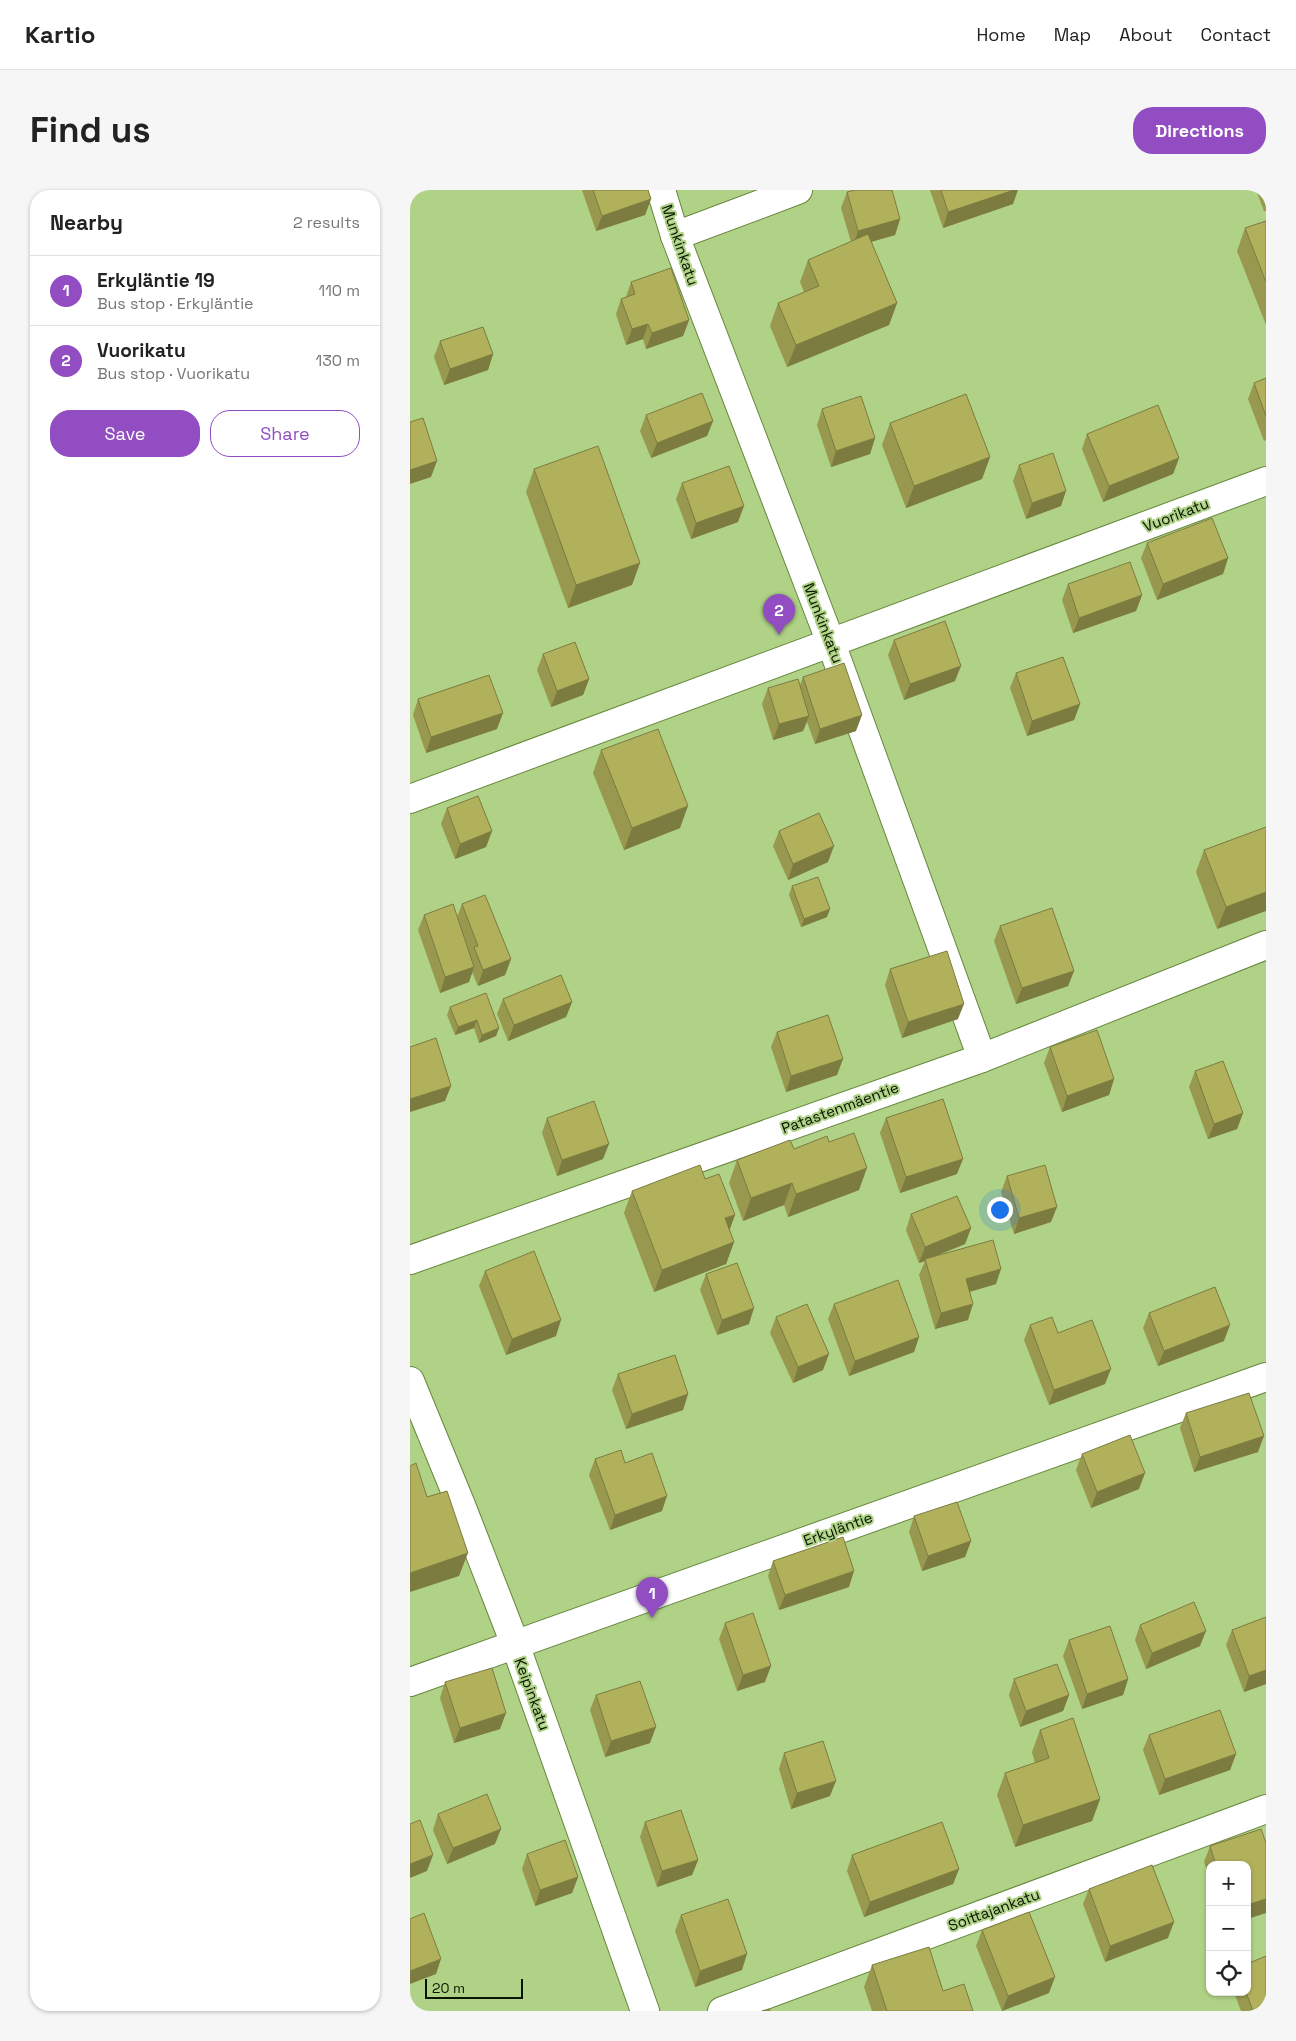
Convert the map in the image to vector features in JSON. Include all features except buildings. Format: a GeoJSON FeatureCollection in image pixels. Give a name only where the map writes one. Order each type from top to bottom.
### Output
{"type":"FeatureCollection","features":[{"type":"Feature","properties":{"kind":"street","name":"Munkinkatu"},"geometry":{"type":"LineString","coordinates":[[661,190],[675,236],[831,643],[982,1058]]}},
{"type":"Feature","properties":{"kind":"street"},"geometry":{"type":"LineString","coordinates":[[675,236],[798,190]]}},
{"type":"Feature","properties":{"kind":"street","name":"Vuorikatu"},"geometry":{"type":"LineString","coordinates":[[410,799],[1266,481]]}},
{"type":"Feature","properties":{"kind":"street","name":"Patastenmäentie"},"geometry":{"type":"LineString","coordinates":[[410,1260],[982,1058],[1266,945]]}},
{"type":"Feature","properties":{"kind":"street","name":"Erkyläntie"},"geometry":{"type":"LineString","coordinates":[[410,1682],[1266,1377]]}},
{"type":"Feature","properties":{"kind":"street","name":"Keipinkatu"},"geometry":{"type":"LineString","coordinates":[[410,1380],[515,1644],[645,2011]]}},
{"type":"Feature","properties":{"kind":"street","name":"Soittajankatu"},"geometry":{"type":"LineString","coordinates":[[722,2011],[1266,1809]]}},
{"type":"Feature","properties":{"kind":"place","name":"Vuorikatu"},"geometry":{"type":"Point","coordinates":[779,635]}},
{"type":"Feature","properties":{"kind":"place","name":"Erkyläntie 19"},"geometry":{"type":"Point","coordinates":[652,1618]}}]}
